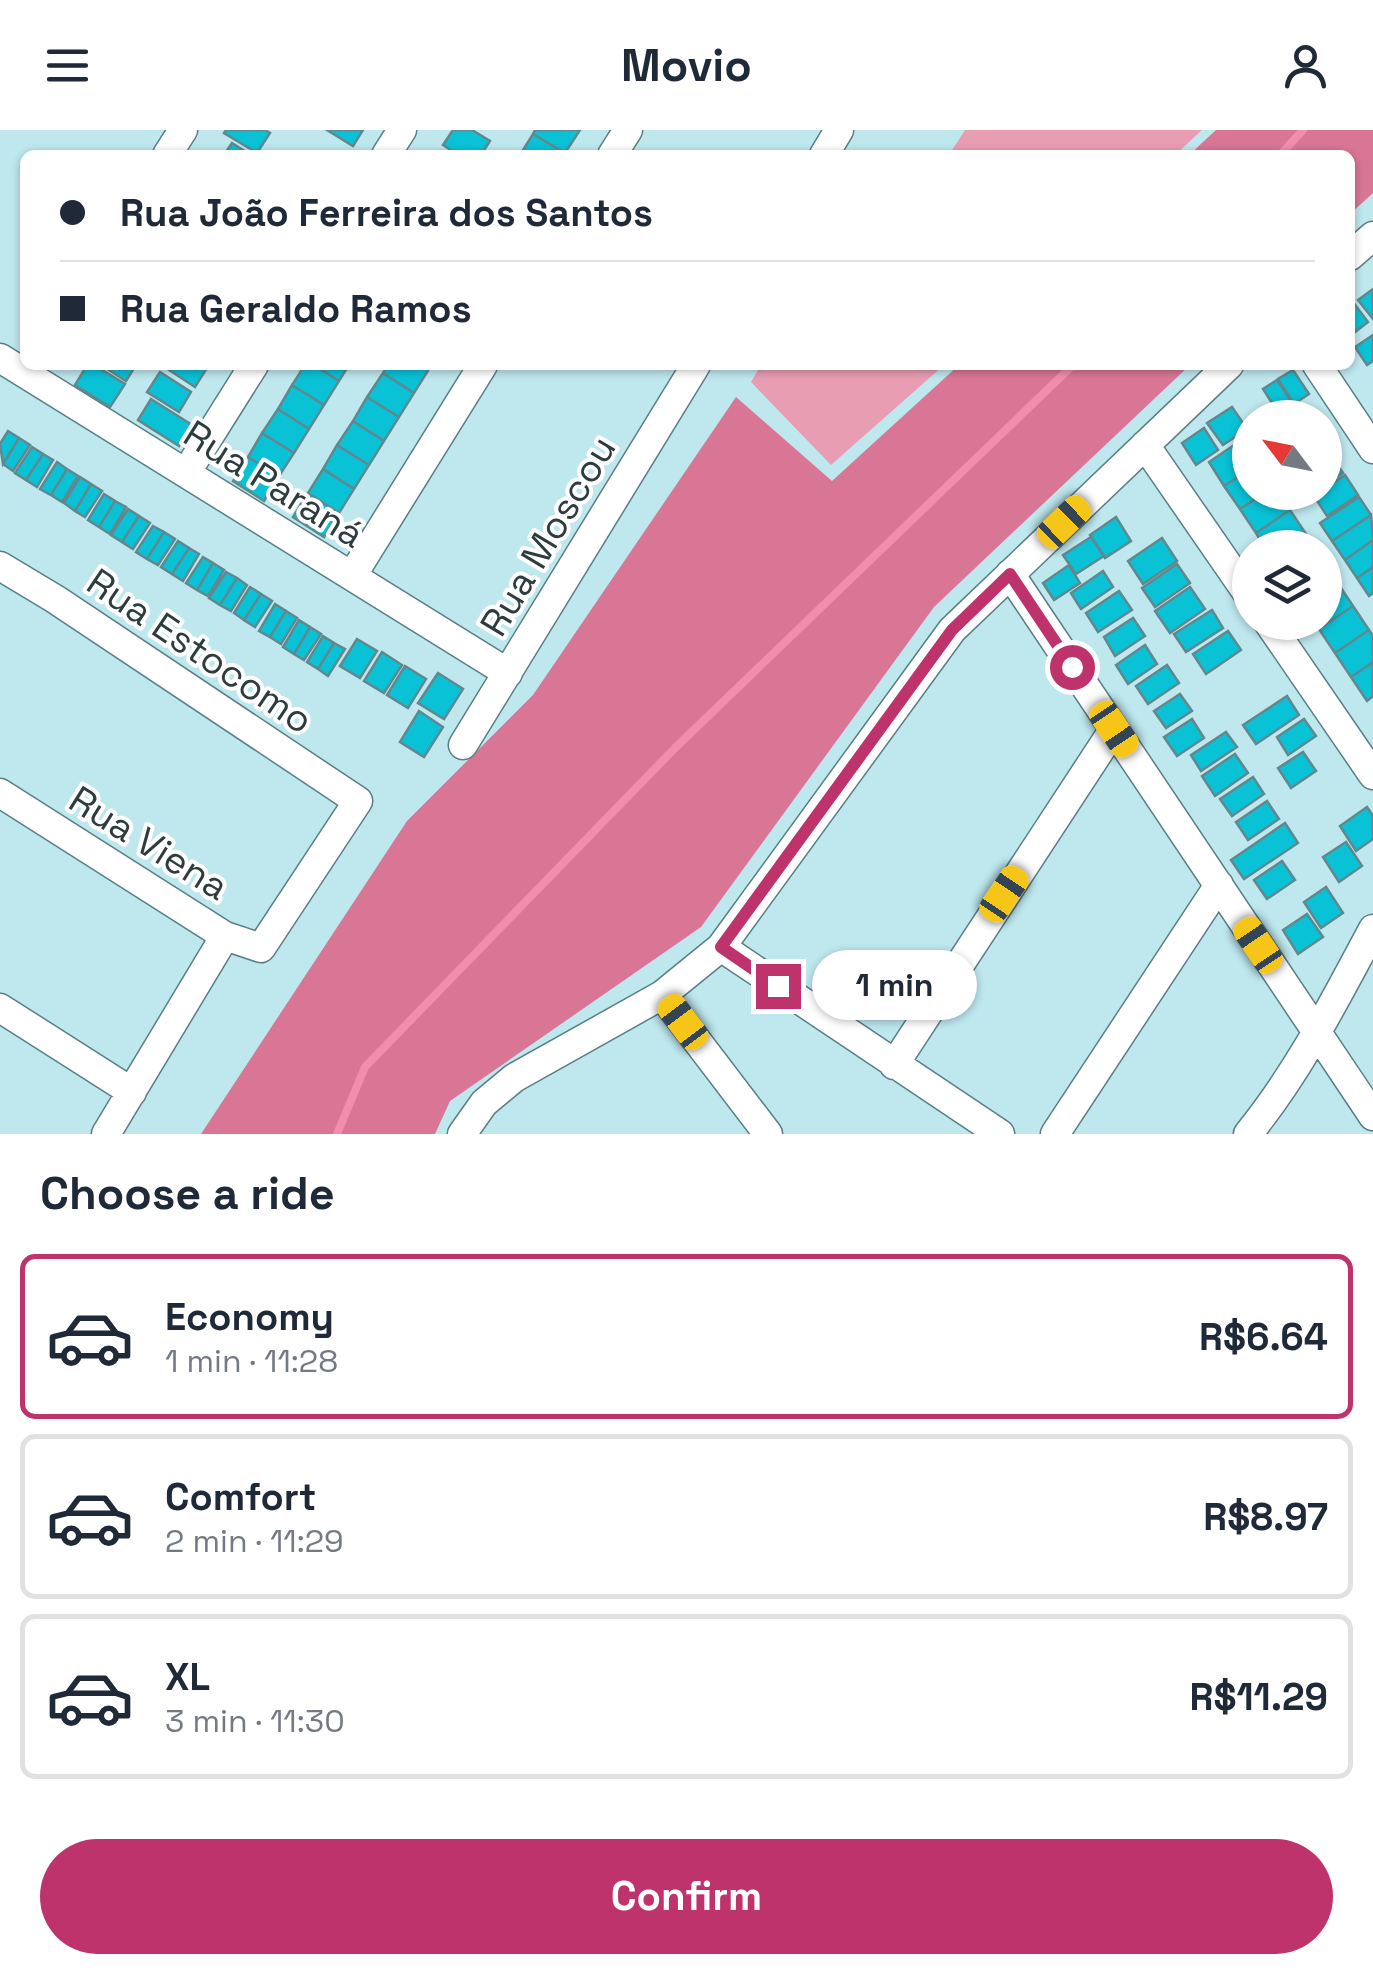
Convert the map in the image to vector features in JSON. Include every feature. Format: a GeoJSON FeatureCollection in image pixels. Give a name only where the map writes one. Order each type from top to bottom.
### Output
{"type":"FeatureCollection","features":[{"type":"Feature","properties":{"kind":"street","name":"Rua Paraná"},"geometry":{"type":"LineString","coordinates":[[31,370],[186,473],[508,673]]}},
{"type":"Feature","properties":{"kind":"street"},"geometry":{"type":"LineString","coordinates":[[186,473],[251,370]]}},
{"type":"Feature","properties":{"kind":"street"},"geometry":{"type":"LineString","coordinates":[[352,576],[479,370]]}},
{"type":"Feature","properties":{"kind":"street","name":"Rua Moscou"},"geometry":{"type":"LineString","coordinates":[[463,745],[693,370]]}},
{"type":"Feature","properties":{"kind":"street"},"geometry":{"type":"LineString","coordinates":[[465,1132],[484,1103],[514,1078],[662,994],[721,947],[952,630],[1224,370]]}},
{"type":"Feature","properties":{"kind":"street"},"geometry":{"type":"LineString","coordinates":[[1320,370],[1373,449]]}},
{"type":"Feature","properties":{"kind":"street"},"geometry":{"type":"LineString","coordinates":[[1145,445],[1232,571]]}},
{"type":"Feature","properties":{"kind":"street","name":"Rua Estocomo"},"geometry":{"type":"LineString","coordinates":[[0,566],[358,801],[261,948]]}},
{"type":"Feature","properties":{"kind":"street"},"geometry":{"type":"LineString","coordinates":[[1010,574],[1373,1116]]}},
{"type":"Feature","properties":{"kind":"street"},"geometry":{"type":"LineString","coordinates":[[1280,640],[1373,775]]}},
{"type":"Feature","properties":{"kind":"street"},"geometry":{"type":"LineString","coordinates":[[894,1065],[1114,729]]}},
{"type":"Feature","properties":{"kind":"street","name":"Rua Viena"},"geometry":{"type":"LineString","coordinates":[[0,793],[225,936],[261,948]]}},
{"type":"Feature","properties":{"kind":"street"},"geometry":{"type":"LineString","coordinates":[[1055,1134],[1218,885]]}},
{"type":"Feature","properties":{"kind":"street"},"geometry":{"type":"LineString","coordinates":[[1248,1134],[1318,1034],[1373,929]]}},
{"type":"Feature","properties":{"kind":"street"},"geometry":{"type":"LineString","coordinates":[[106,1134],[225,936]]}},
{"type":"Feature","properties":{"kind":"street"},"geometry":{"type":"LineString","coordinates":[[721,947],[1000,1134]]}},
{"type":"Feature","properties":{"kind":"street"},"geometry":{"type":"LineString","coordinates":[[662,994],[766,1133]]}},
{"type":"Feature","properties":{"kind":"street"},"geometry":{"type":"LineString","coordinates":[[0,1008],[132,1092]]}},
{"type":"Feature","properties":{"kind":"shaded area"},"geometry":{"type":"Polygon","coordinates":[[[965,130],[1202,130],[1180,150],[952,150],[965,130]]]}},
{"type":"Feature","properties":{"kind":"shaded area"},"geometry":{"type":"Polygon","coordinates":[[[1216,130],[1373,130],[1373,193],[1355,209],[1355,150],[1194,150],[1216,130]]]}},
{"type":"Feature","properties":{"kind":"shaded area"},"geometry":{"type":"Polygon","coordinates":[[[758,370],[938,370],[831,465],[751,382],[758,370]]]}},
{"type":"Feature","properties":{"kind":"shaded area"},"geometry":{"type":"Polygon","coordinates":[[[954,370],[1185,370],[934,607],[701,927],[450,1101],[435,1134],[201,1134],[407,821],[533,695],[736,397],[832,481],[954,370]]]}},
{"type":"Feature","properties":{"kind":"building"},"geometry":{"type":"Polygon","coordinates":[[[327,130],[363,130],[353,146],[327,130]]]}},
{"type":"Feature","properties":{"kind":"building"},"geometry":{"type":"Polygon","coordinates":[[[453,130],[472,130],[490,141],[484,150],[450,150],[443,145],[453,130]]]}},
{"type":"Feature","properties":{"kind":"building"},"geometry":{"type":"Polygon","coordinates":[[[535,130],[580,130],[567,150],[533,134],[535,130]]]}},
{"type":"Feature","properties":{"kind":"building"},"geometry":{"type":"Polygon","coordinates":[[[224,133],[270,133],[259,150],[252,150],[224,133]]]}},
{"type":"Feature","properties":{"kind":"building"},"geometry":{"type":"Polygon","coordinates":[[[533,134],[560,150],[523,150],[533,134]]]}},
{"type":"Feature","properties":{"kind":"building"},"geometry":{"type":"Polygon","coordinates":[[[1373,289],[1373,319],[1358,300],[1373,289]]]}},
{"type":"Feature","properties":{"kind":"building"},"geometry":{"type":"Polygon","coordinates":[[[1355,305],[1368,322],[1355,332],[1355,305]]]}},
{"type":"Feature","properties":{"kind":"building"},"geometry":{"type":"Polygon","coordinates":[[[1373,335],[1373,361],[1367,365],[1355,347],[1373,335]]]}},
{"type":"Feature","properties":{"kind":"building"},"geometry":{"type":"Polygon","coordinates":[[[84,370],[102,370],[125,384],[110,407],[75,385],[84,370]]]}},
{"type":"Feature","properties":{"kind":"building"},"geometry":{"type":"Polygon","coordinates":[[[109,370],[133,370],[126,381],[109,370]]]}},
{"type":"Feature","properties":{"kind":"building"},"geometry":{"type":"Polygon","coordinates":[[[169,370],[206,370],[195,387],[169,370]]]}},
{"type":"Feature","properties":{"kind":"building"},"geometry":{"type":"Polygon","coordinates":[[[302,370],[322,370],[339,381],[324,405],[292,385],[302,370]]]}},
{"type":"Feature","properties":{"kind":"building"},"geometry":{"type":"Polygon","coordinates":[[[322,370],[346,370],[339,381],[322,370]]]}},
{"type":"Feature","properties":{"kind":"building"},"geometry":{"type":"Polygon","coordinates":[[[385,370],[428,370],[414,393],[383,373],[385,370]]]}},
{"type":"Feature","properties":{"kind":"building"},"geometry":{"type":"Polygon","coordinates":[[[1293,370],[1309,394],[1291,400],[1278,379],[1293,370]]]}},
{"type":"Feature","properties":{"kind":"building"},"geometry":{"type":"Polygon","coordinates":[[[160,372],[191,392],[179,412],[147,392],[160,372]]]}},
{"type":"Feature","properties":{"kind":"building"},"geometry":{"type":"Polygon","coordinates":[[[383,373],[414,393],[399,417],[367,397],[383,373]]]}},
{"type":"Feature","properties":{"kind":"building"},"geometry":{"type":"Polygon","coordinates":[[[1277,380],[1290,400],[1270,400],[1263,389],[1277,380]]]}},
{"type":"Feature","properties":{"kind":"building"},"geometry":{"type":"Polygon","coordinates":[[[292,385],[324,405],[309,429],[278,409],[292,385]]]}},
{"type":"Feature","properties":{"kind":"building"},"geometry":{"type":"Polygon","coordinates":[[[367,397],[399,417],[384,441],[353,421],[367,397]]]}},
{"type":"Feature","properties":{"kind":"building"},"geometry":{"type":"Polygon","coordinates":[[[151,399],[192,425],[179,446],[138,420],[151,399]]]}},
{"type":"Feature","properties":{"kind":"building"},"geometry":{"type":"Polygon","coordinates":[[[1232,407],[1232,439],[1223,445],[1207,423],[1232,407]]]}},
{"type":"Feature","properties":{"kind":"building"},"geometry":{"type":"Polygon","coordinates":[[[278,409],[309,429],[294,453],[262,433],[278,409]]]}},
{"type":"Feature","properties":{"kind":"building"},"geometry":{"type":"Polygon","coordinates":[[[353,421],[384,441],[369,465],[337,445],[353,421]]]}},
{"type":"Feature","properties":{"kind":"building"},"geometry":{"type":"Polygon","coordinates":[[[1204,428],[1218,450],[1196,465],[1182,443],[1204,428]]]}},
{"type":"Feature","properties":{"kind":"building"},"geometry":{"type":"Polygon","coordinates":[[[8,431],[19,438],[3,464],[0,444],[8,431]]]}},
{"type":"Feature","properties":{"kind":"building"},"geometry":{"type":"Polygon","coordinates":[[[262,433],[294,453],[279,476],[248,457],[262,433]]]}},
{"type":"Feature","properties":{"kind":"building"},"geometry":{"type":"Polygon","coordinates":[[[19,438],[30,445],[13,471],[3,464],[19,438]]]}},
{"type":"Feature","properties":{"kind":"building"},"geometry":{"type":"Polygon","coordinates":[[[337,445],[369,465],[354,489],[323,469],[337,445]]]}},
{"type":"Feature","properties":{"kind":"building"},"geometry":{"type":"Polygon","coordinates":[[[1232,446],[1232,481],[1224,486],[1209,462],[1232,446]]]}},
{"type":"Feature","properties":{"kind":"building"},"geometry":{"type":"Polygon","coordinates":[[[32,447],[43,454],[26,480],[15,473],[32,447]]]}},
{"type":"Feature","properties":{"kind":"building"},"geometry":{"type":"Polygon","coordinates":[[[43,454],[53,460],[37,487],[26,480],[43,454]]]}},
{"type":"Feature","properties":{"kind":"building"},"geometry":{"type":"Polygon","coordinates":[[[248,457],[279,476],[264,501],[233,481],[248,457]]]}},
{"type":"Feature","properties":{"kind":"building"},"geometry":{"type":"Polygon","coordinates":[[[57,462],[67,469],[51,495],[40,489],[57,462]]]}},
{"type":"Feature","properties":{"kind":"building"},"geometry":{"type":"Polygon","coordinates":[[[67,469],[78,476],[62,502],[51,495],[67,469]]]}},
{"type":"Feature","properties":{"kind":"building"},"geometry":{"type":"Polygon","coordinates":[[[323,469],[354,489],[339,513],[308,493],[323,469]]]}},
{"type":"Feature","properties":{"kind":"building"},"geometry":{"type":"Polygon","coordinates":[[[1345,475],[1358,495],[1342,506],[1345,475]]]}},
{"type":"Feature","properties":{"kind":"building"},"geometry":{"type":"Polygon","coordinates":[[[80,477],[91,484],[75,511],[64,503],[80,477]]]}},
{"type":"Feature","properties":{"kind":"building"},"geometry":{"type":"Polygon","coordinates":[[[1232,481],[1232,498],[1224,486],[1232,481]]]}},
{"type":"Feature","properties":{"kind":"building"},"geometry":{"type":"Polygon","coordinates":[[[91,484],[102,491],[85,517],[75,511],[91,484]]]}},
{"type":"Feature","properties":{"kind":"building"},"geometry":{"type":"Polygon","coordinates":[[[308,493],[339,513],[324,537],[293,517],[308,493]]]}},
{"type":"Feature","properties":{"kind":"building"},"geometry":{"type":"Polygon","coordinates":[[[104,494],[115,501],[99,527],[88,520],[104,494]]]}},
{"type":"Feature","properties":{"kind":"building"},"geometry":{"type":"Polygon","coordinates":[[[1359,497],[1371,515],[1342,534],[1342,530],[1325,530],[1320,523],[1359,497]]]}},
{"type":"Feature","properties":{"kind":"building"},"geometry":{"type":"Polygon","coordinates":[[[115,501],[126,507],[110,534],[99,527],[115,501]]]}},
{"type":"Feature","properties":{"kind":"building"},"geometry":{"type":"Polygon","coordinates":[[[128,509],[139,516],[122,542],[111,535],[128,509]]]}},
{"type":"Feature","properties":{"kind":"building"},"geometry":{"type":"Polygon","coordinates":[[[1241,510],[1290,510],[1260,530],[1254,530],[1241,510]]]}},
{"type":"Feature","properties":{"kind":"building"},"geometry":{"type":"Polygon","coordinates":[[[1290,510],[1303,530],[1260,530],[1290,510]]]}},
{"type":"Feature","properties":{"kind":"building"},"geometry":{"type":"Polygon","coordinates":[[[1371,515],[1373,540],[1345,560],[1342,534],[1371,515]]]}},
{"type":"Feature","properties":{"kind":"building"},"geometry":{"type":"Polygon","coordinates":[[[139,516],[150,523],[133,549],[122,542],[139,516]]]}},
{"type":"Feature","properties":{"kind":"building"},"geometry":{"type":"Polygon","coordinates":[[[1116,517],[1131,541],[1105,558],[1090,535],[1116,517]]]}},
{"type":"Feature","properties":{"kind":"building"},"geometry":{"type":"Polygon","coordinates":[[[153,526],[164,532],[147,559],[136,552],[153,526]]]}},
{"type":"Feature","properties":{"kind":"building"},"geometry":{"type":"Polygon","coordinates":[[[164,532],[175,539],[158,565],[147,559],[164,532]]]}},
{"type":"Feature","properties":{"kind":"building"},"geometry":{"type":"Polygon","coordinates":[[[1091,537],[1104,556],[1076,574],[1063,555],[1091,537]]]}},
{"type":"Feature","properties":{"kind":"building"},"geometry":{"type":"Polygon","coordinates":[[[1162,538],[1177,561],[1143,584],[1128,561],[1162,538]]]}},
{"type":"Feature","properties":{"kind":"building"},"geometry":{"type":"Polygon","coordinates":[[[1373,540],[1373,567],[1357,578],[1345,560],[1373,540]]]}},
{"type":"Feature","properties":{"kind":"building"},"geometry":{"type":"Polygon","coordinates":[[[178,541],[189,548],[172,574],[161,567],[178,541]]]}},
{"type":"Feature","properties":{"kind":"building"},"geometry":{"type":"Polygon","coordinates":[[[189,548],[199,554],[183,581],[172,574],[189,548]]]}},
{"type":"Feature","properties":{"kind":"building"},"geometry":{"type":"Polygon","coordinates":[[[203,557],[213,563],[197,590],[186,583],[203,557]]]}},
{"type":"Feature","properties":{"kind":"building"},"geometry":{"type":"Polygon","coordinates":[[[213,563],[224,570],[208,596],[197,590],[213,563]]]}},
{"type":"Feature","properties":{"kind":"building"},"geometry":{"type":"Polygon","coordinates":[[[1177,564],[1190,583],[1155,607],[1142,588],[1177,564]]]}},
{"type":"Feature","properties":{"kind":"building"},"geometry":{"type":"Polygon","coordinates":[[[1069,565],[1080,583],[1054,600],[1043,583],[1069,565]]]}},
{"type":"Feature","properties":{"kind":"building"},"geometry":{"type":"Polygon","coordinates":[[[1373,567],[1373,593],[1369,596],[1357,578],[1373,567]]]}},
{"type":"Feature","properties":{"kind":"building"},"geometry":{"type":"Polygon","coordinates":[[[1103,571],[1113,587],[1081,609],[1071,593],[1103,571]]]}},
{"type":"Feature","properties":{"kind":"building"},"geometry":{"type":"Polygon","coordinates":[[[226,572],[237,578],[220,605],[209,598],[226,572]]]}},
{"type":"Feature","properties":{"kind":"building"},"geometry":{"type":"Polygon","coordinates":[[[237,578],[247,585],[231,611],[220,605],[237,578]]]}},
{"type":"Feature","properties":{"kind":"building"},"geometry":{"type":"Polygon","coordinates":[[[250,587],[261,594],[244,620],[234,613],[250,587]]]}},
{"type":"Feature","properties":{"kind":"building"},"geometry":{"type":"Polygon","coordinates":[[[1190,587],[1205,609],[1170,633],[1155,611],[1190,587]]]}},
{"type":"Feature","properties":{"kind":"building"},"geometry":{"type":"Polygon","coordinates":[[[1342,590],[1353,606],[1342,613],[1342,590]]]}},
{"type":"Feature","properties":{"kind":"building"},"geometry":{"type":"Polygon","coordinates":[[[1119,591],[1132,610],[1098,632],[1086,613],[1119,591]]]}},
{"type":"Feature","properties":{"kind":"building"},"geometry":{"type":"Polygon","coordinates":[[[261,594],[272,601],[255,627],[244,620],[261,594]]]}},
{"type":"Feature","properties":{"kind":"building"},"geometry":{"type":"Polygon","coordinates":[[[275,604],[286,611],[270,637],[259,631],[275,604]]]}},
{"type":"Feature","properties":{"kind":"building"},"geometry":{"type":"Polygon","coordinates":[[[1353,606],[1369,630],[1335,653],[1326,640],[1342,640],[1342,613],[1353,606]]]}},
{"type":"Feature","properties":{"kind":"building"},"geometry":{"type":"Polygon","coordinates":[[[1212,610],[1223,628],[1186,652],[1174,634],[1212,610]]]}},
{"type":"Feature","properties":{"kind":"building"},"geometry":{"type":"Polygon","coordinates":[[[286,611],[297,618],[281,644],[270,637],[286,611]]]}},
{"type":"Feature","properties":{"kind":"building"},"geometry":{"type":"Polygon","coordinates":[[[1133,618],[1145,636],[1115,656],[1104,637],[1133,618]]]}},
{"type":"Feature","properties":{"kind":"building"},"geometry":{"type":"Polygon","coordinates":[[[299,620],[310,627],[294,654],[283,647],[299,620]]]}},
{"type":"Feature","properties":{"kind":"building"},"geometry":{"type":"Polygon","coordinates":[[[310,627],[321,634],[304,660],[294,654],[310,627]]]}},
{"type":"Feature","properties":{"kind":"building"},"geometry":{"type":"Polygon","coordinates":[[[1369,630],[1373,636],[1373,662],[1351,677],[1335,653],[1369,630]]]}},
{"type":"Feature","properties":{"kind":"building"},"geometry":{"type":"Polygon","coordinates":[[[1228,631],[1241,650],[1206,674],[1193,654],[1228,631]]]}},
{"type":"Feature","properties":{"kind":"building"},"geometry":{"type":"Polygon","coordinates":[[[323,636],[334,643],[318,669],[307,662],[323,636]]]}},
{"type":"Feature","properties":{"kind":"building"},"geometry":{"type":"Polygon","coordinates":[[[357,639],[377,651],[360,678],[340,666],[357,639]]]}},
{"type":"Feature","properties":{"kind":"building"},"geometry":{"type":"Polygon","coordinates":[[[334,643],[345,649],[328,676],[318,669],[334,643]]]}},
{"type":"Feature","properties":{"kind":"building"},"geometry":{"type":"Polygon","coordinates":[[[1145,645],[1157,664],[1128,684],[1116,665],[1145,645]]]}},
{"type":"Feature","properties":{"kind":"building"},"geometry":{"type":"Polygon","coordinates":[[[382,652],[402,665],[384,693],[364,681],[382,652]]]}},
{"type":"Feature","properties":{"kind":"building"},"geometry":{"type":"Polygon","coordinates":[[[1373,662],[1373,696],[1367,701],[1351,677],[1373,662]]]}},
{"type":"Feature","properties":{"kind":"building"},"geometry":{"type":"Polygon","coordinates":[[[1167,665],[1179,683],[1148,704],[1136,686],[1167,665]]]}},
{"type":"Feature","properties":{"kind":"building"},"geometry":{"type":"Polygon","coordinates":[[[405,666],[426,679],[408,708],[387,695],[405,666]]]}},
{"type":"Feature","properties":{"kind":"building"},"geometry":{"type":"Polygon","coordinates":[[[438,673],[463,689],[444,719],[418,703],[438,673]]]}},
{"type":"Feature","properties":{"kind":"building"},"geometry":{"type":"Polygon","coordinates":[[[1180,694],[1192,711],[1166,728],[1154,711],[1180,694]]]}},
{"type":"Feature","properties":{"kind":"building"},"geometry":{"type":"Polygon","coordinates":[[[1287,696],[1299,715],[1256,744],[1243,725],[1287,696]]]}},
{"type":"Feature","properties":{"kind":"building"},"geometry":{"type":"Polygon","coordinates":[[[419,711],[443,727],[424,757],[400,742],[419,711]]]}},
{"type":"Feature","properties":{"kind":"building"},"geometry":{"type":"Polygon","coordinates":[[[1192,719],[1204,738],[1177,756],[1164,737],[1192,719]]]}},
{"type":"Feature","properties":{"kind":"building"},"geometry":{"type":"Polygon","coordinates":[[[1304,719],[1316,736],[1288,755],[1277,737],[1304,719]]]}},
{"type":"Feature","properties":{"kind":"building"},"geometry":{"type":"Polygon","coordinates":[[[1226,732],[1237,747],[1201,771],[1191,755],[1226,732]]]}},
{"type":"Feature","properties":{"kind":"building"},"geometry":{"type":"Polygon","coordinates":[[[1303,752],[1316,771],[1291,788],[1278,768],[1303,752]]]}},
{"type":"Feature","properties":{"kind":"building"},"geometry":{"type":"Polygon","coordinates":[[[1235,754],[1248,773],[1215,796],[1202,776],[1235,754]]]}},
{"type":"Feature","properties":{"kind":"building"},"geometry":{"type":"Polygon","coordinates":[[[1253,777],[1264,794],[1232,816],[1220,799],[1253,777]]]}},
{"type":"Feature","properties":{"kind":"building"},"geometry":{"type":"Polygon","coordinates":[[[1267,801],[1279,819],[1248,840],[1236,822],[1267,801]]]}},
{"type":"Feature","properties":{"kind":"building"},"geometry":{"type":"Polygon","coordinates":[[[1367,807],[1373,816],[1373,839],[1356,851],[1340,826],[1367,807]]]}},
{"type":"Feature","properties":{"kind":"building"},"geometry":{"type":"Polygon","coordinates":[[[1285,823],[1298,843],[1244,879],[1231,860],[1285,823]]]}},
{"type":"Feature","properties":{"kind":"building"},"geometry":{"type":"Polygon","coordinates":[[[1346,842],[1362,866],[1339,882],[1323,857],[1346,842]]]}},
{"type":"Feature","properties":{"kind":"building"},"geometry":{"type":"Polygon","coordinates":[[[1282,861],[1295,880],[1267,899],[1254,880],[1282,861]]]}},
{"type":"Feature","properties":{"kind":"building"},"geometry":{"type":"Polygon","coordinates":[[[1326,887],[1343,913],[1321,928],[1304,902],[1326,887]]]}},
{"type":"Feature","properties":{"kind":"building"},"geometry":{"type":"Polygon","coordinates":[[[1307,914],[1323,937],[1298,954],[1283,930],[1307,914]]]}},
{"type":"Feature","properties":{"kind":"waterway"},"geometry":{"type":"LineString","coordinates":[[1285,150],[1303,130]]}},
{"type":"Feature","properties":{"kind":"waterway"},"geometry":{"type":"LineString","coordinates":[[337,1134],[365,1067],[675,748],[1068,370]]}},
{"type":"Feature","properties":{"kind":"route"},"geometry":{"type":"LineString","coordinates":[[778,986],[721,947],[952,630],[1010,574],[1072,667]]}}]}
